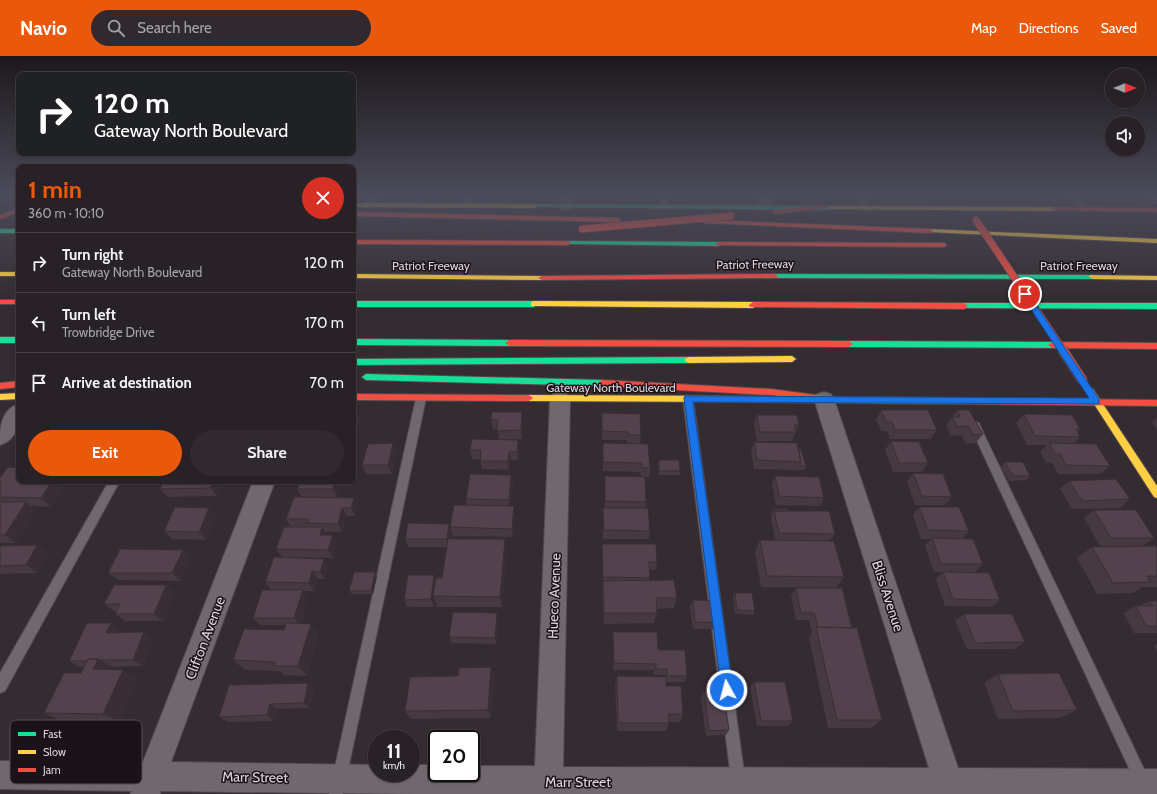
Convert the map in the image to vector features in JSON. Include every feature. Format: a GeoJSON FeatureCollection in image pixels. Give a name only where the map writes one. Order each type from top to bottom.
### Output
{"type":"FeatureCollection","features":[{"type":"Feature","properties":{"kind":"main road"},"geometry":{"type":"LineString","coordinates":[[923,230],[1157,241]]}},
{"type":"Feature","properties":{"kind":"main road"},"geometry":{"type":"LineString","coordinates":[[983,230],[1157,494]]}},
{"type":"Feature","properties":{"kind":"main road"},"geometry":{"type":"LineString","coordinates":[[0,232],[16,231]]}},
{"type":"Feature","properties":{"kind":"main road"},"geometry":{"type":"LineString","coordinates":[[0,241],[16,241]]}},
{"type":"Feature","properties":{"kind":"main road"},"geometry":{"type":"LineString","coordinates":[[356,242],[958,246]]}},
{"type":"Feature","properties":{"kind":"main road"},"geometry":{"type":"LineString","coordinates":[[981,246],[1005,246]]}},
{"type":"Feature","properties":{"kind":"main road"},"geometry":{"type":"LineString","coordinates":[[1076,247],[1157,247]]}},
{"type":"Feature","properties":{"kind":"main road"},"geometry":{"type":"LineString","coordinates":[[0,274],[16,274]]}},
{"type":"Feature","properties":{"kind":"main road","name":"Patriot Freeway"},"geometry":{"type":"LineString","coordinates":[[356,276],[578,278],[824,275],[1157,278]]}},
{"type":"Feature","properties":{"kind":"main road"},"geometry":{"type":"LineString","coordinates":[[0,302],[16,302]]}},
{"type":"Feature","properties":{"kind":"main road"},"geometry":{"type":"LineString","coordinates":[[356,304],[1157,306]]}},
{"type":"Feature","properties":{"kind":"main road"},"geometry":{"type":"LineString","coordinates":[[886,305],[925,313],[1149,316]]}},
{"type":"Feature","properties":{"kind":"main road"},"geometry":{"type":"LineString","coordinates":[[0,340],[16,340]]}},
{"type":"Feature","properties":{"kind":"main road"},"geometry":{"type":"LineString","coordinates":[[356,342],[1157,346]]}},
{"type":"Feature","properties":{"kind":"main road"},"geometry":{"type":"LineString","coordinates":[[1112,355],[1131,346]]}},
{"type":"Feature","properties":{"kind":"main road"},"geometry":{"type":"LineString","coordinates":[[1057,356],[1080,356]]}},
{"type":"Feature","properties":{"kind":"main road"},"geometry":{"type":"LineString","coordinates":[[356,362],[804,359]]}},
{"type":"Feature","properties":{"kind":"main road"},"geometry":{"type":"LineString","coordinates":[[358,377],[583,382],[771,392],[824,398]]}},
{"type":"Feature","properties":{"kind":"main road"},"geometry":{"type":"LineString","coordinates":[[0,386],[16,384]]}},
{"type":"Feature","properties":{"kind":"main road"},"geometry":{"type":"LineString","coordinates":[[0,397],[16,396]]}},
{"type":"Feature","properties":{"kind":"main road","name":"Gateway North Boulevard"},"geometry":{"type":"LineString","coordinates":[[356,397],[560,399],[824,398],[1157,403]]}},
{"type":"Feature","properties":{"kind":"street","name":"Bliss Avenue"},"geometry":{"type":"LineString","coordinates":[[824,398],[950,789]]}},
{"type":"Feature","properties":{"kind":"street","name":"Hueco Avenue"},"geometry":{"type":"LineString","coordinates":[[548,788],[560,399]]}},
{"type":"Feature","properties":{"kind":"street"},"geometry":{"type":"LineString","coordinates":[[0,437],[16,415]]}},
{"type":"Feature","properties":{"kind":"street","name":"Clifton Avenue"},"geometry":{"type":"LineString","coordinates":[[149,785],[263,484]]}},
{"type":"Feature","properties":{"kind":"street","name":"Marr Street"},"geometry":{"type":"LineString","coordinates":[[0,775],[10,776]]}},
{"type":"Feature","properties":{"kind":"street","name":"Marr Street"},"geometry":{"type":"LineString","coordinates":[[134,784],[548,788],[1150,788]]}},
{"type":"Feature","properties":{"kind":"lane"},"geometry":{"type":"LineString","coordinates":[[337,786],[421,398]]}},
{"type":"Feature","properties":{"kind":"lane"},"geometry":{"type":"LineString","coordinates":[[688,398],[740,788]]}},
{"type":"Feature","properties":{"kind":"lane"},"geometry":{"type":"LineString","coordinates":[[963,401],[1150,788]]}},
{"type":"Feature","properties":{"kind":"lane"},"geometry":{"type":"LineString","coordinates":[[0,686],[113,484]]}},
{"type":"Feature","properties":{"kind":"building"},"geometry":{"type":"Polygon","coordinates":[[[881,410],[928,410],[937,430],[895,430],[892,422],[886,422],[881,410]]]}},
{"type":"Feature","properties":{"kind":"building"},"geometry":{"type":"Polygon","coordinates":[[[957,410],[969,410],[983,434],[973,435],[968,426],[957,427],[952,417],[960,417],[957,410]]]}},
{"type":"Feature","properties":{"kind":"building"},"geometry":{"type":"Polygon","coordinates":[[[492,412],[522,412],[521,430],[497,431],[498,420],[491,420],[492,412]]]}},
{"type":"Feature","properties":{"kind":"building"},"geometry":{"type":"Polygon","coordinates":[[[602,413],[640,414],[641,435],[628,435],[628,432],[602,431],[602,413]]]}},
{"type":"Feature","properties":{"kind":"building"},"geometry":{"type":"Polygon","coordinates":[[[1024,414],[1072,415],[1080,429],[1076,429],[1080,437],[1035,436],[1024,414]]]}},
{"type":"Feature","properties":{"kind":"building"},"geometry":{"type":"Polygon","coordinates":[[[757,415],[797,415],[799,425],[794,425],[795,432],[760,432],[757,415]]]}},
{"type":"Feature","properties":{"kind":"building"},"geometry":{"type":"Polygon","coordinates":[[[472,439],[518,440],[517,452],[509,452],[508,461],[480,461],[481,450],[470,450],[472,439]]]}},
{"type":"Feature","properties":{"kind":"building"},"geometry":{"type":"Polygon","coordinates":[[[891,441],[919,442],[928,463],[899,463],[891,441]]]}},
{"type":"Feature","properties":{"kind":"building"},"geometry":{"type":"Polygon","coordinates":[[[754,442],[797,443],[801,462],[757,460],[754,442]]]}},
{"type":"Feature","properties":{"kind":"building"},"geometry":{"type":"Polygon","coordinates":[[[393,443],[388,465],[362,465],[368,444],[393,443]]]}},
{"type":"Feature","properties":{"kind":"building"},"geometry":{"type":"Polygon","coordinates":[[[603,443],[648,444],[650,468],[642,468],[642,463],[603,462],[603,443]]]}},
{"type":"Feature","properties":{"kind":"building"},"geometry":{"type":"Polygon","coordinates":[[[1049,443],[1096,444],[1110,466],[1066,465],[1060,454],[1055,454],[1049,443]]]}},
{"type":"Feature","properties":{"kind":"building"},"geometry":{"type":"Polygon","coordinates":[[[798,449],[801,449],[806,466],[800,466],[801,462],[798,449]]]}},
{"type":"Feature","properties":{"kind":"building"},"geometry":{"type":"Polygon","coordinates":[[[659,460],[679,460],[680,471],[659,471],[659,460]]]}},
{"type":"Feature","properties":{"kind":"building"},"geometry":{"type":"Polygon","coordinates":[[[1005,462],[1023,462],[1030,476],[1013,476],[1005,462]]]}},
{"type":"Feature","properties":{"kind":"building"},"geometry":{"type":"Polygon","coordinates":[[[8,467],[16,468],[16,484],[50,484],[41,498],[0,497],[0,478],[8,467]]]}},
{"type":"Feature","properties":{"kind":"building"},"geometry":{"type":"Polygon","coordinates":[[[913,473],[943,474],[952,497],[922,496],[913,473]]]}},
{"type":"Feature","properties":{"kind":"building"},"geometry":{"type":"Polygon","coordinates":[[[470,474],[511,475],[509,500],[466,499],[470,474]]]}},
{"type":"Feature","properties":{"kind":"building"},"geometry":{"type":"Polygon","coordinates":[[[605,476],[645,477],[646,502],[605,501],[605,476]]]}},
{"type":"Feature","properties":{"kind":"building"},"geometry":{"type":"Polygon","coordinates":[[[775,476],[819,477],[824,498],[779,496],[775,476]]]}},
{"type":"Feature","properties":{"kind":"building"},"geometry":{"type":"Polygon","coordinates":[[[1116,479],[1130,499],[1082,501],[1069,481],[1116,479]]]}},
{"type":"Feature","properties":{"kind":"building"},"geometry":{"type":"Polygon","coordinates":[[[162,484],[212,484],[210,488],[160,489],[162,484]]]}},
{"type":"Feature","properties":{"kind":"building"},"geometry":{"type":"Polygon","coordinates":[[[299,484],[334,484],[333,489],[297,489],[299,484]]]}},
{"type":"Feature","properties":{"kind":"building"},"geometry":{"type":"Polygon","coordinates":[[[294,497],[354,498],[351,508],[342,508],[338,524],[307,523],[308,519],[286,519],[294,497]]]}},
{"type":"Feature","properties":{"kind":"building"},"geometry":{"type":"Polygon","coordinates":[[[0,502],[26,502],[5,535],[0,535],[0,502]]]}},
{"type":"Feature","properties":{"kind":"building"},"geometry":{"type":"Polygon","coordinates":[[[454,505],[514,506],[512,529],[450,527],[454,505]]]}},
{"type":"Feature","properties":{"kind":"building"},"geometry":{"type":"Polygon","coordinates":[[[175,507],[209,508],[199,532],[164,531],[175,507]]]}},
{"type":"Feature","properties":{"kind":"building"},"geometry":{"type":"Polygon","coordinates":[[[919,507],[959,507],[969,531],[928,530],[919,507]]]}},
{"type":"Feature","properties":{"kind":"building"},"geometry":{"type":"Polygon","coordinates":[[[603,508],[648,508],[650,531],[604,530],[603,508]]]}},
{"type":"Feature","properties":{"kind":"building"},"geometry":{"type":"Polygon","coordinates":[[[773,509],[788,509],[788,511],[774,512],[773,509]]]}},
{"type":"Feature","properties":{"kind":"building"},"geometry":{"type":"Polygon","coordinates":[[[1094,510],[1136,510],[1154,538],[1111,538],[1094,510]]]}},
{"type":"Feature","properties":{"kind":"building"},"geometry":{"type":"Polygon","coordinates":[[[774,511],[829,511],[835,534],[779,533],[774,511]]]}},
{"type":"Feature","properties":{"kind":"building"},"geometry":{"type":"Polygon","coordinates":[[[408,523],[449,524],[447,539],[405,539],[408,523]]]}},
{"type":"Feature","properties":{"kind":"building"},"geometry":{"type":"Polygon","coordinates":[[[284,527],[322,527],[320,535],[333,535],[328,550],[276,549],[284,527]]]}},
{"type":"Feature","properties":{"kind":"building"},"geometry":{"type":"Polygon","coordinates":[[[932,538],[973,539],[983,564],[941,564],[932,538]]]}},
{"type":"Feature","properties":{"kind":"building"},"geometry":{"type":"Polygon","coordinates":[[[448,539],[505,539],[500,597],[433,596],[436,578],[442,578],[448,539]]]}},
{"type":"Feature","properties":{"kind":"building"},"geometry":{"type":"Polygon","coordinates":[[[760,540],[834,541],[844,577],[767,576],[760,540]]]}},
{"type":"Feature","properties":{"kind":"building"},"geometry":{"type":"Polygon","coordinates":[[[602,544],[656,544],[657,562],[649,562],[650,578],[603,577],[602,544]]]}},
{"type":"Feature","properties":{"kind":"building"},"geometry":{"type":"Polygon","coordinates":[[[37,545],[26,565],[0,566],[0,546],[37,545]]]}},
{"type":"Feature","properties":{"kind":"building"},"geometry":{"type":"Polygon","coordinates":[[[1157,546],[1157,576],[1147,576],[1150,582],[1113,583],[1092,547],[1157,546]]]}},
{"type":"Feature","properties":{"kind":"building"},"geometry":{"type":"Polygon","coordinates":[[[120,549],[183,550],[172,573],[108,573],[120,549]]]}},
{"type":"Feature","properties":{"kind":"building"},"geometry":{"type":"Polygon","coordinates":[[[274,557],[324,559],[320,572],[312,571],[309,583],[265,582],[274,557]]]}},
{"type":"Feature","properties":{"kind":"building"},"geometry":{"type":"Polygon","coordinates":[[[354,572],[375,572],[371,591],[349,591],[354,572]]]}},
{"type":"Feature","properties":{"kind":"building"},"geometry":{"type":"Polygon","coordinates":[[[943,572],[989,573],[1000,600],[953,599],[943,572]]]}},
{"type":"Feature","properties":{"kind":"building"},"geometry":{"type":"Polygon","coordinates":[[[408,575],[434,575],[431,599],[404,600],[408,575]]]}},
{"type":"Feature","properties":{"kind":"building"},"geometry":{"type":"Polygon","coordinates":[[[674,580],[677,598],[656,598],[657,613],[604,613],[603,581],[674,580]]]}},
{"type":"Feature","properties":{"kind":"building"},"geometry":{"type":"Polygon","coordinates":[[[114,585],[166,585],[154,614],[115,614],[120,604],[104,604],[114,585]]]}},
{"type":"Feature","properties":{"kind":"building"},"geometry":{"type":"Polygon","coordinates":[[[796,588],[842,588],[852,628],[818,627],[814,613],[801,613],[796,588]]]}},
{"type":"Feature","properties":{"kind":"building"},"geometry":{"type":"Polygon","coordinates":[[[262,590],[303,590],[294,618],[253,618],[262,590]]]}},
{"type":"Feature","properties":{"kind":"building"},"geometry":{"type":"Polygon","coordinates":[[[735,593],[752,593],[755,611],[737,610],[735,593]]]}},
{"type":"Feature","properties":{"kind":"building"},"geometry":{"type":"Polygon","coordinates":[[[693,600],[719,601],[721,623],[695,622],[693,600]]]}},
{"type":"Feature","properties":{"kind":"building"},"geometry":{"type":"Polygon","coordinates":[[[1149,601],[1157,601],[1157,626],[1146,626],[1136,606],[1153,606],[1149,601]]]}},
{"type":"Feature","properties":{"kind":"building"},"geometry":{"type":"Polygon","coordinates":[[[453,612],[497,613],[495,638],[449,637],[453,612]]]}},
{"type":"Feature","properties":{"kind":"building"},"geometry":{"type":"Polygon","coordinates":[[[964,614],[1012,614],[1025,642],[975,643],[964,614]]]}},
{"type":"Feature","properties":{"kind":"building"},"geometry":{"type":"Polygon","coordinates":[[[87,623],[111,623],[106,633],[144,632],[133,660],[88,659],[87,661],[69,661],[87,623]]]}},
{"type":"Feature","properties":{"kind":"building"},"geometry":{"type":"Polygon","coordinates":[[[286,623],[311,624],[298,666],[274,666],[275,662],[233,660],[244,629],[284,630],[286,623]]]}},
{"type":"Feature","properties":{"kind":"building"},"geometry":{"type":"Polygon","coordinates":[[[816,627],[857,628],[882,720],[837,720],[816,627]]]}},
{"type":"Feature","properties":{"kind":"building"},"geometry":{"type":"Polygon","coordinates":[[[613,632],[657,632],[658,650],[685,650],[687,676],[667,676],[667,669],[656,669],[656,664],[614,663],[613,632]]]}},
{"type":"Feature","properties":{"kind":"building"},"geometry":{"type":"Polygon","coordinates":[[[88,659],[98,659],[93,669],[123,670],[103,714],[44,713],[64,673],[81,673],[88,659]]]}},
{"type":"Feature","properties":{"kind":"building"},"geometry":{"type":"Polygon","coordinates":[[[491,667],[488,710],[405,711],[410,677],[458,676],[459,668],[491,667]]]}},
{"type":"Feature","properties":{"kind":"building"},"geometry":{"type":"Polygon","coordinates":[[[1059,673],[1077,710],[1013,711],[998,674],[1059,673]]]}},
{"type":"Feature","properties":{"kind":"building"},"geometry":{"type":"Polygon","coordinates":[[[617,676],[666,677],[666,686],[681,686],[683,714],[668,714],[669,723],[618,723],[617,676]]]}},
{"type":"Feature","properties":{"kind":"building"},"geometry":{"type":"Polygon","coordinates":[[[754,682],[785,682],[793,721],[761,721],[754,682]]]}},
{"type":"Feature","properties":{"kind":"building"},"geometry":{"type":"Polygon","coordinates":[[[308,683],[304,703],[270,704],[267,715],[219,717],[229,685],[308,683]]]}},
{"type":"Feature","properties":{"kind":"building"},"geometry":{"type":"Polygon","coordinates":[[[704,691],[723,691],[729,730],[709,731],[704,691]]]}},
{"type":"Feature","properties":{"kind":"traffic: fast"},"geometry":{"type":"LineString","coordinates":[[0,231],[16,231]]}},
{"type":"Feature","properties":{"kind":"traffic: fast"},"geometry":{"type":"LineString","coordinates":[[568,243],[718,244]]}},
{"type":"Feature","properties":{"kind":"traffic: fast"},"geometry":{"type":"LineString","coordinates":[[774,276],[1093,277]]}},
{"type":"Feature","properties":{"kind":"traffic: fast"},"geometry":{"type":"LineString","coordinates":[[356,304],[534,304]]}},
{"type":"Feature","properties":{"kind":"traffic: fast"},"geometry":{"type":"LineString","coordinates":[[964,306],[1157,306]]}},
{"type":"Feature","properties":{"kind":"traffic: fast"},"geometry":{"type":"LineString","coordinates":[[0,340],[16,340]]}},
{"type":"Feature","properties":{"kind":"traffic: fast"},"geometry":{"type":"LineString","coordinates":[[356,342],[509,343]]}},
{"type":"Feature","properties":{"kind":"traffic: fast"},"geometry":{"type":"LineString","coordinates":[[849,344],[1052,345]]}},
{"type":"Feature","properties":{"kind":"traffic: fast"},"geometry":{"type":"LineString","coordinates":[[356,362],[688,360]]}},
{"type":"Feature","properties":{"kind":"traffic: fast"},"geometry":{"type":"LineString","coordinates":[[366,377],[602,383]]}},
{"type":"Feature","properties":{"kind":"traffic: fast"},"geometry":{"type":"LineString","coordinates":[[732,399],[967,401]]}},
{"type":"Feature","properties":{"kind":"traffic: slow"},"geometry":{"type":"LineString","coordinates":[[930,231],[1157,241]]}},
{"type":"Feature","properties":{"kind":"traffic: slow"},"geometry":{"type":"LineString","coordinates":[[0,274],[16,274]]}},
{"type":"Feature","properties":{"kind":"traffic: slow"},"geometry":{"type":"LineString","coordinates":[[356,276],[542,278]]}},
{"type":"Feature","properties":{"kind":"traffic: slow"},"geometry":{"type":"LineString","coordinates":[[1093,277],[1157,278]]}},
{"type":"Feature","properties":{"kind":"traffic: slow"},"geometry":{"type":"LineString","coordinates":[[534,304],[753,305]]}},
{"type":"Feature","properties":{"kind":"traffic: slow"},"geometry":{"type":"LineString","coordinates":[[688,360],[792,359]]}},
{"type":"Feature","properties":{"kind":"traffic: slow"},"geometry":{"type":"LineString","coordinates":[[1090,391],[1157,494]]}},
{"type":"Feature","properties":{"kind":"traffic: slow"},"geometry":{"type":"LineString","coordinates":[[0,397],[16,396]]}},
{"type":"Feature","properties":{"kind":"traffic: slow"},"geometry":{"type":"LineString","coordinates":[[529,398],[732,399]]}},
{"type":"Feature","properties":{"kind":"traffic: jam"},"geometry":{"type":"LineString","coordinates":[[916,230],[930,231]]}},
{"type":"Feature","properties":{"kind":"traffic: jam"},"geometry":{"type":"LineString","coordinates":[[983,230],[1083,381]]}},
{"type":"Feature","properties":{"kind":"traffic: jam"},"geometry":{"type":"LineString","coordinates":[[356,242],[568,243]]}},
{"type":"Feature","properties":{"kind":"traffic: jam"},"geometry":{"type":"LineString","coordinates":[[718,244],[944,245]]}},
{"type":"Feature","properties":{"kind":"traffic: jam"},"geometry":{"type":"LineString","coordinates":[[542,278],[774,276]]}},
{"type":"Feature","properties":{"kind":"traffic: jam"},"geometry":{"type":"LineString","coordinates":[[0,302],[16,302]]}},
{"type":"Feature","properties":{"kind":"traffic: jam"},"geometry":{"type":"LineString","coordinates":[[753,305],[964,306]]}},
{"type":"Feature","properties":{"kind":"traffic: jam"},"geometry":{"type":"LineString","coordinates":[[509,343],[849,344]]}},
{"type":"Feature","properties":{"kind":"traffic: jam"},"geometry":{"type":"LineString","coordinates":[[1052,345],[1157,346]]}},
{"type":"Feature","properties":{"kind":"traffic: jam"},"geometry":{"type":"LineString","coordinates":[[602,383],[771,392],[824,399]]}},
{"type":"Feature","properties":{"kind":"traffic: jam"},"geometry":{"type":"LineString","coordinates":[[0,386],[16,384]]}},
{"type":"Feature","properties":{"kind":"traffic: jam"},"geometry":{"type":"LineString","coordinates":[[356,397],[529,398]]}},
{"type":"Feature","properties":{"kind":"traffic: jam"},"geometry":{"type":"LineString","coordinates":[[967,401],[1157,403]]}},
{"type":"Feature","properties":{"kind":"route"},"geometry":{"type":"LineString","coordinates":[[727,690],[688,398],[1096,401],[1025,294]]}}]}
